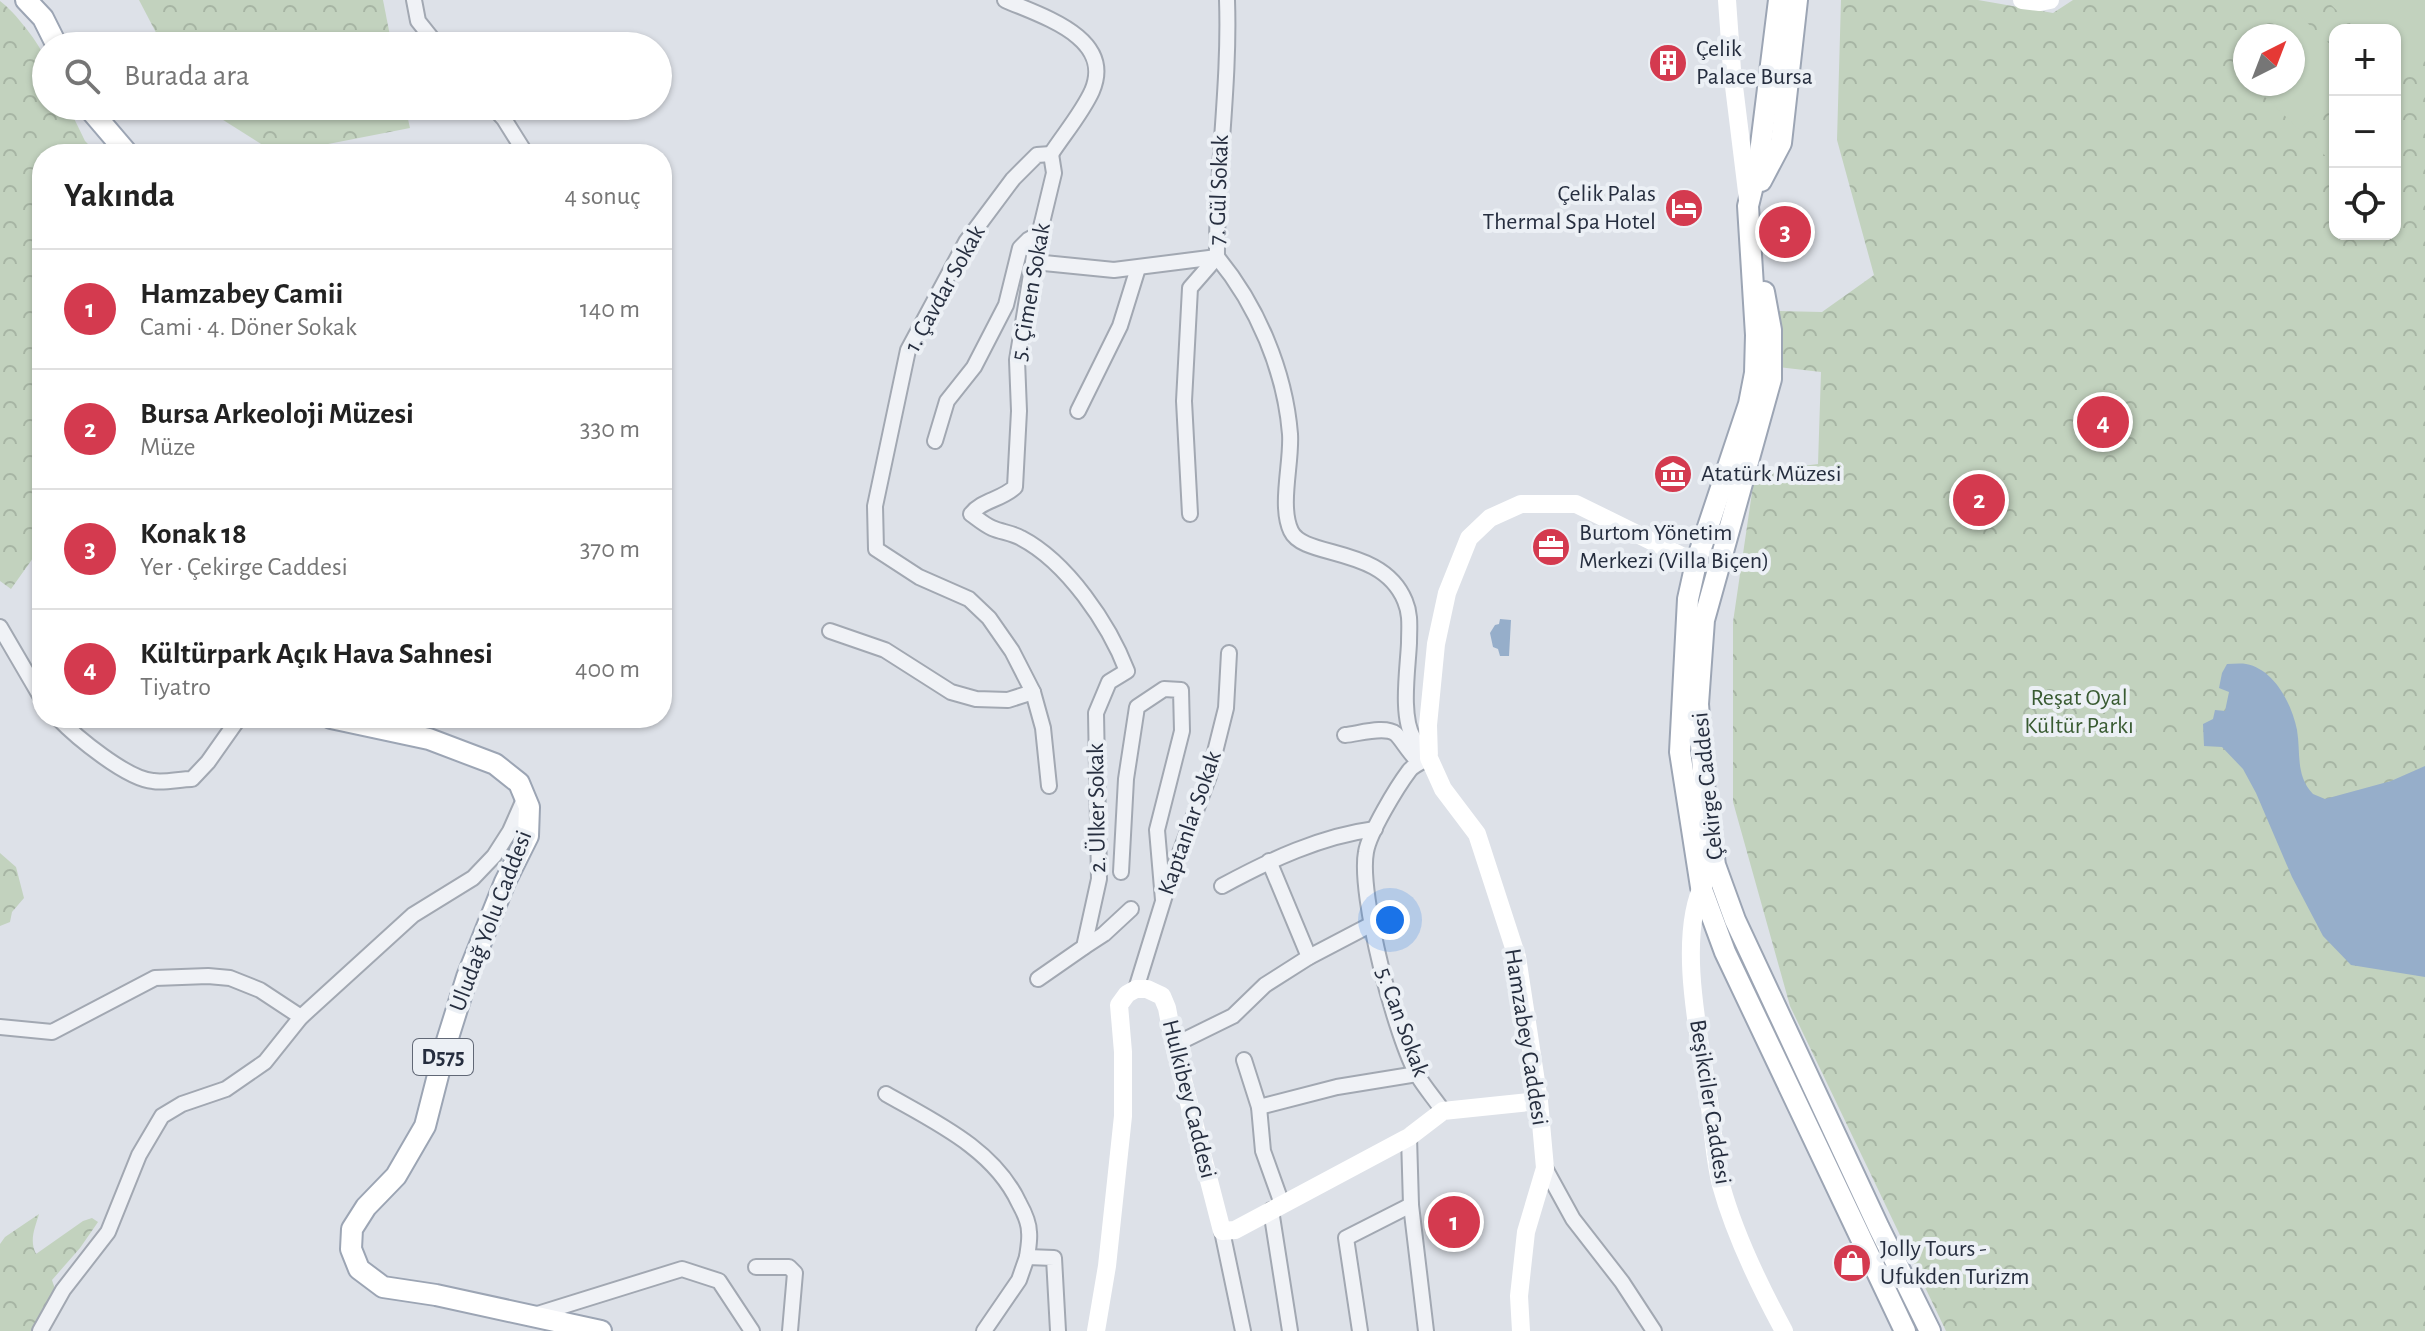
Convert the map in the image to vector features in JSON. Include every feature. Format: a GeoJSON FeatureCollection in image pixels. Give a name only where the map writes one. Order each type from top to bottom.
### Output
{"type":"FeatureCollection","features":[{"type":"Feature","properties":{"kind":"main road"},"geometry":{"type":"LineString","coordinates":[[26,0],[43,18],[50,32]]}},
{"type":"Feature","properties":{"kind":"main road","name":"Çekirge Caddesi"},"geometry":{"type":"LineString","coordinates":[[1727,0],[1748,206],[1756,335],[1755,373],[1749,404],[1696,563],[1688,599],[1680,752],[1701,887],[1725,952],[1905,1331]]}},
{"type":"Feature","properties":{"kind":"main road"},"geometry":{"type":"LineString","coordinates":[[1748,206],[1759,161],[1779,0]]}},
{"type":"Feature","properties":{"kind":"main road"},"geometry":{"type":"LineString","coordinates":[[1748,206],[1781,143],[1797,0]]}},
{"type":"Feature","properties":{"kind":"main road"},"geometry":{"type":"LineString","coordinates":[[2022,0],[2050,0]]}},
{"type":"Feature","properties":{"kind":"main road"},"geometry":{"type":"LineString","coordinates":[[98,120],[117,144]]}},
{"type":"Feature","properties":{"kind":"main road","name":"Çekirge Caddesi"},"geometry":{"type":"LineString","coordinates":[[1748,206],[1771,330],[1771,379],[1704,620],[1698,704],[1704,784],[1715,865],[1735,920],[1930,1331]]}},
{"type":"Feature","properties":{"kind":"main road","name":"Hamzabey Caddesi"},"geometry":{"type":"LineString","coordinates":[[1521,1331],[1519,1296],[1526,1232],[1545,1168],[1539,1101],[1523,984],[1513,944],[1477,834],[1443,789],[1429,758],[1428,725],[1436,644],[1447,593],[1469,538],[1490,518],[1521,504],[1576,504],[1696,563]]}},
{"type":"Feature","properties":{"kind":"main road"},"geometry":{"type":"LineString","coordinates":[[1696,563],[1704,569],[1709,597]]}},
{"type":"Feature","properties":{"kind":"main road","name":"Uludağ Yolu Caddesi"},"geometry":{"type":"LineString","coordinates":[[378,728],[429,739],[495,764],[519,783],[529,807],[528,836],[505,882],[467,977],[425,1126],[396,1176],[366,1207],[352,1229],[351,1249],[359,1269],[383,1287],[436,1295],[601,1331]]}},
{"type":"Feature","properties":{"kind":"main road","name":"Beşikciler Caddesi"},"geometry":{"type":"LineString","coordinates":[[1715,865],[1701,887],[1692,918],[1694,1005],[1721,1184],[1737,1234],[1784,1331]]}},
{"type":"Feature","properties":{"kind":"main road","name":"Hulkibey Caddesi"},"geometry":{"type":"LineString","coordinates":[[1096,1331],[1107,1266],[1123,1116],[1119,1005],[1127,994],[1136,989],[1147,989],[1162,996],[1167,1008],[1222,1231]]}},
{"type":"Feature","properties":{"kind":"main road"},"geometry":{"type":"LineString","coordinates":[[1222,1231],[1235,1230],[1409,1137],[1443,1111],[1539,1101]]}},
{"type":"Feature","properties":{"kind":"street"},"geometry":{"type":"LineString","coordinates":[[414,0],[418,21],[427,32]]}},
{"type":"Feature","properties":{"kind":"street"},"geometry":{"type":"LineString","coordinates":[[1005,0],[1065,26],[1090,47],[1095,68],[1092,90],[1051,154]]}},
{"type":"Feature","properties":{"kind":"street","name":"7. Gül Sokak"},"geometry":{"type":"LineString","coordinates":[[1190,514],[1184,401],[1190,288],[1217,257],[1227,0]]}},
{"type":"Feature","properties":{"kind":"street"},"geometry":{"type":"LineString","coordinates":[[505,120],[520,144]]}},
{"type":"Feature","properties":{"kind":"street","name":"5. Çimen Sokak"},"geometry":{"type":"LineString","coordinates":[[1051,154],[1054,173],[1034,256],[1017,360],[1019,411],[1015,487],[1005,496],[979,504],[971,514],[990,527],[1021,538],[1050,558],[1087,599],[1117,645],[1127,671]]}},
{"type":"Feature","properties":{"kind":"street","name":"1. Çavdar Sokak"},"geometry":{"type":"LineString","coordinates":[[1033,692],[1012,651],[989,618],[969,599],[919,577],[876,549],[875,506],[908,350],[966,242],[1013,179],[1037,155],[1051,154]]}},
{"type":"Feature","properties":{"kind":"street"},"geometry":{"type":"LineString","coordinates":[[935,441],[947,401],[974,367],[1006,305],[1020,248],[1039,234]]}},
{"type":"Feature","properties":{"kind":"street"},"geometry":{"type":"LineString","coordinates":[[1034,256],[1044,263],[1114,270],[1217,257],[1244,292],[1266,341],[1282,391],[1290,435],[1287,517],[1291,534],[1305,545],[1360,559],[1381,571],[1405,599],[1410,617],[1406,708],[1412,737],[1429,758]]}},
{"type":"Feature","properties":{"kind":"street"},"geometry":{"type":"LineString","coordinates":[[1078,411],[1120,326],[1138,268]]}},
{"type":"Feature","properties":{"kind":"street"},"geometry":{"type":"LineString","coordinates":[[0,627],[32,682]]}},
{"type":"Feature","properties":{"kind":"street"},"geometry":{"type":"LineString","coordinates":[[830,631],[885,650],[951,692],[976,699],[1008,700],[1033,692],[1043,728],[1049,786]]}},
{"type":"Feature","properties":{"kind":"street","name":"Kaptanlar Sokak"},"geometry":{"type":"LineString","coordinates":[[1136,989],[1163,900],[1209,776],[1226,708],[1229,653]]}},
{"type":"Feature","properties":{"kind":"street","name":"2. Ülker Sokak"},"geometry":{"type":"LineString","coordinates":[[1084,947],[1099,879],[1096,713],[1109,682],[1127,671]]}},
{"type":"Feature","properties":{"kind":"street"},"geometry":{"type":"LineString","coordinates":[[1121,872],[1126,779],[1137,707],[1164,689],[1181,690],[1182,731],[1157,830],[1163,900]]}},
{"type":"Feature","properties":{"kind":"street"},"geometry":{"type":"LineString","coordinates":[[69,728],[93,749],[127,771],[152,782],[192,779],[232,728]]}},
{"type":"Feature","properties":{"kind":"street"},"geometry":{"type":"LineString","coordinates":[[1345,735],[1387,730],[1397,734],[1404,748],[1416,759],[1429,758]]}},
{"type":"Feature","properties":{"kind":"street","name":"5. Can Sokak"},"geometry":{"type":"LineString","coordinates":[[1429,758],[1410,768],[1375,829],[1366,851],[1365,881],[1383,976],[1417,1074],[1443,1111]]}},
{"type":"Feature","properties":{"kind":"street"},"geometry":{"type":"LineString","coordinates":[[40,1331],[63,1290],[108,1232],[139,1155],[162,1116],[182,1104],[226,1089],[265,1062],[301,1017],[413,915],[473,878],[502,843],[525,797]]}},
{"type":"Feature","properties":{"kind":"street"},"geometry":{"type":"LineString","coordinates":[[1222,886],[1269,861],[1346,833],[1375,829]]}},
{"type":"Feature","properties":{"kind":"street"},"geometry":{"type":"LineString","coordinates":[[1269,861],[1309,957]]}},
{"type":"Feature","properties":{"kind":"street"},"geometry":{"type":"LineString","coordinates":[[1038,979],[1104,934],[1131,909]]}},
{"type":"Feature","properties":{"kind":"street"},"geometry":{"type":"LineString","coordinates":[[1174,1045],[1233,1016],[1265,985],[1309,957],[1372,924]]}},
{"type":"Feature","properties":{"kind":"street"},"geometry":{"type":"LineString","coordinates":[[0,1027],[52,1032],[155,978],[208,976],[230,978],[260,990],[301,1017]]}},
{"type":"Feature","properties":{"kind":"street"},"geometry":{"type":"LineString","coordinates":[[1244,1060],[1259,1107],[1263,1151],[1276,1207],[1290,1331]]}},
{"type":"Feature","properties":{"kind":"street"},"geometry":{"type":"LineString","coordinates":[[1259,1107],[1337,1087],[1417,1074]]}},
{"type":"Feature","properties":{"kind":"street"},"geometry":{"type":"LineString","coordinates":[[886,1094],[949,1130],[991,1162],[1012,1186],[1025,1215],[1029,1231],[1027,1257],[1019,1280],[984,1331]]}},
{"type":"Feature","properties":{"kind":"street"},"geometry":{"type":"LineString","coordinates":[[1409,1137],[1411,1205],[1426,1331]]}},
{"type":"Feature","properties":{"kind":"street"},"geometry":{"type":"LineString","coordinates":[[1545,1168],[1573,1219],[1622,1282],[1654,1331]]}},
{"type":"Feature","properties":{"kind":"street"},"geometry":{"type":"LineString","coordinates":[[1360,1331],[1346,1238],[1411,1205]]}},
{"type":"Feature","properties":{"kind":"street"},"geometry":{"type":"LineString","coordinates":[[1222,1231],[1243,1331]]}},
{"type":"Feature","properties":{"kind":"street"},"geometry":{"type":"LineString","coordinates":[[1027,1257],[1054,1258],[1058,1331]]}},
{"type":"Feature","properties":{"kind":"street"},"geometry":{"type":"LineString","coordinates":[[756,1267],[789,1267],[795,1273],[790,1331]]}},
{"type":"Feature","properties":{"kind":"street"},"geometry":{"type":"LineString","coordinates":[[530,1316],[682,1269],[719,1281],[752,1331]]}},
{"type":"Feature","properties":{"kind":"green space"},"geometry":{"type":"Polygon","coordinates":[[[139,0],[383,0],[389,32],[156,32],[139,0]]]}},
{"type":"Feature","properties":{"kind":"green space","name":"Reşat Oyal Kültür Parkı"},"geometry":{"type":"Polygon","coordinates":[[[1841,0],[1978,0],[2053,13],[2073,0],[2425,0],[2425,1331],[1946,1331],[1790,1006],[1733,802],[1733,622],[1755,472],[1818,464],[1821,372],[1778,367],[1776,311],[1822,312],[1874,275],[1837,140],[1841,0]]]}},
{"type":"Feature","properties":{"kind":"green space"},"geometry":{"type":"Polygon","coordinates":[[[2326,0],[2421,0],[2425,4],[2425,43],[2401,68],[2401,24],[2351,24],[2326,0]]]}},
{"type":"Feature","properties":{"kind":"green space"},"geometry":{"type":"Polygon","coordinates":[[[0,1],[32,37],[32,120],[75,120],[88,144],[32,144],[32,559],[11,589],[0,581],[0,1]]]}},
{"type":"Feature","properties":{"kind":"green space"},"geometry":{"type":"Polygon","coordinates":[[[2301,17],[2329,43],[2329,99],[2300,130],[2264,96],[2305,96],[2305,24],[2294,24],[2301,17]]]}},
{"type":"Feature","properties":{"kind":"green space"},"geometry":{"type":"Polygon","coordinates":[[[223,120],[408,120],[410,128],[328,144],[261,144],[223,120]]]}},
{"type":"Feature","properties":{"kind":"green space"},"geometry":{"type":"Polygon","coordinates":[[[2329,131],[2329,159],[2315,146],[2329,131]]]}},
{"type":"Feature","properties":{"kind":"green space"},"geometry":{"type":"Polygon","coordinates":[[[0,853],[16,867],[24,898],[12,912],[10,922],[0,926],[0,853]]]}},
{"type":"Feature","properties":{"kind":"green space"},"geometry":{"type":"Polygon","coordinates":[[[39,1214],[33,1239],[36,1254],[83,1221],[92,1218],[98,1222],[52,1280],[56,1292],[32,1331],[0,1331],[0,1244],[5,1237],[39,1214]]]}},
{"type":"Feature","properties":{"kind":"water"},"geometry":{"type":"Polygon","coordinates":[[[1500,619],[1511,620],[1509,656],[1500,656],[1498,649],[1493,647],[1490,633],[1500,619]]]}},
{"type":"Feature","properties":{"kind":"water"},"geometry":{"type":"Polygon","coordinates":[[[2227,664],[2256,667],[2280,689],[2295,720],[2303,779],[2313,794],[2325,799],[2391,781],[2425,766],[2425,977],[2351,965],[2323,936],[2292,877],[2243,769],[2222,747],[2204,746],[2203,724],[2213,719],[2215,710],[2225,711],[2229,692],[2219,688],[2227,664]]]}},
{"type":"Feature","properties":{"kind":"place","name":"Çelik Palace Bursa"},"geometry":{"type":"Point","coordinates":[1668,63]}},
{"type":"Feature","properties":{"kind":"place","name":"Çelik Palas Thermal Spa Hotel"},"geometry":{"type":"Point","coordinates":[1684,208]}},
{"type":"Feature","properties":{"kind":"place","name":"Konak 18"},"geometry":{"type":"Point","coordinates":[1785,232]}},
{"type":"Feature","properties":{"kind":"place","name":"Kültürpark Açık Hava Sahnesi"},"geometry":{"type":"Point","coordinates":[2103,422]}},
{"type":"Feature","properties":{"kind":"place","name":"Atatürk Müzesi"},"geometry":{"type":"Point","coordinates":[1673,474]}},
{"type":"Feature","properties":{"kind":"place","name":"Bursa Arkeoloji Müzesi"},"geometry":{"type":"Point","coordinates":[1979,500]}},
{"type":"Feature","properties":{"kind":"place","name":"Burtom Yönetim Merkezi (Villa Biçen)"},"geometry":{"type":"Point","coordinates":[1551,547]}},
{"type":"Feature","properties":{"kind":"place","name":"Hamzabey Camii"},"geometry":{"type":"Point","coordinates":[1454,1222]}},
{"type":"Feature","properties":{"kind":"place","name":"Jolly Tours - Ufukden Turizm"},"geometry":{"type":"Point","coordinates":[1852,1263]}}]}
